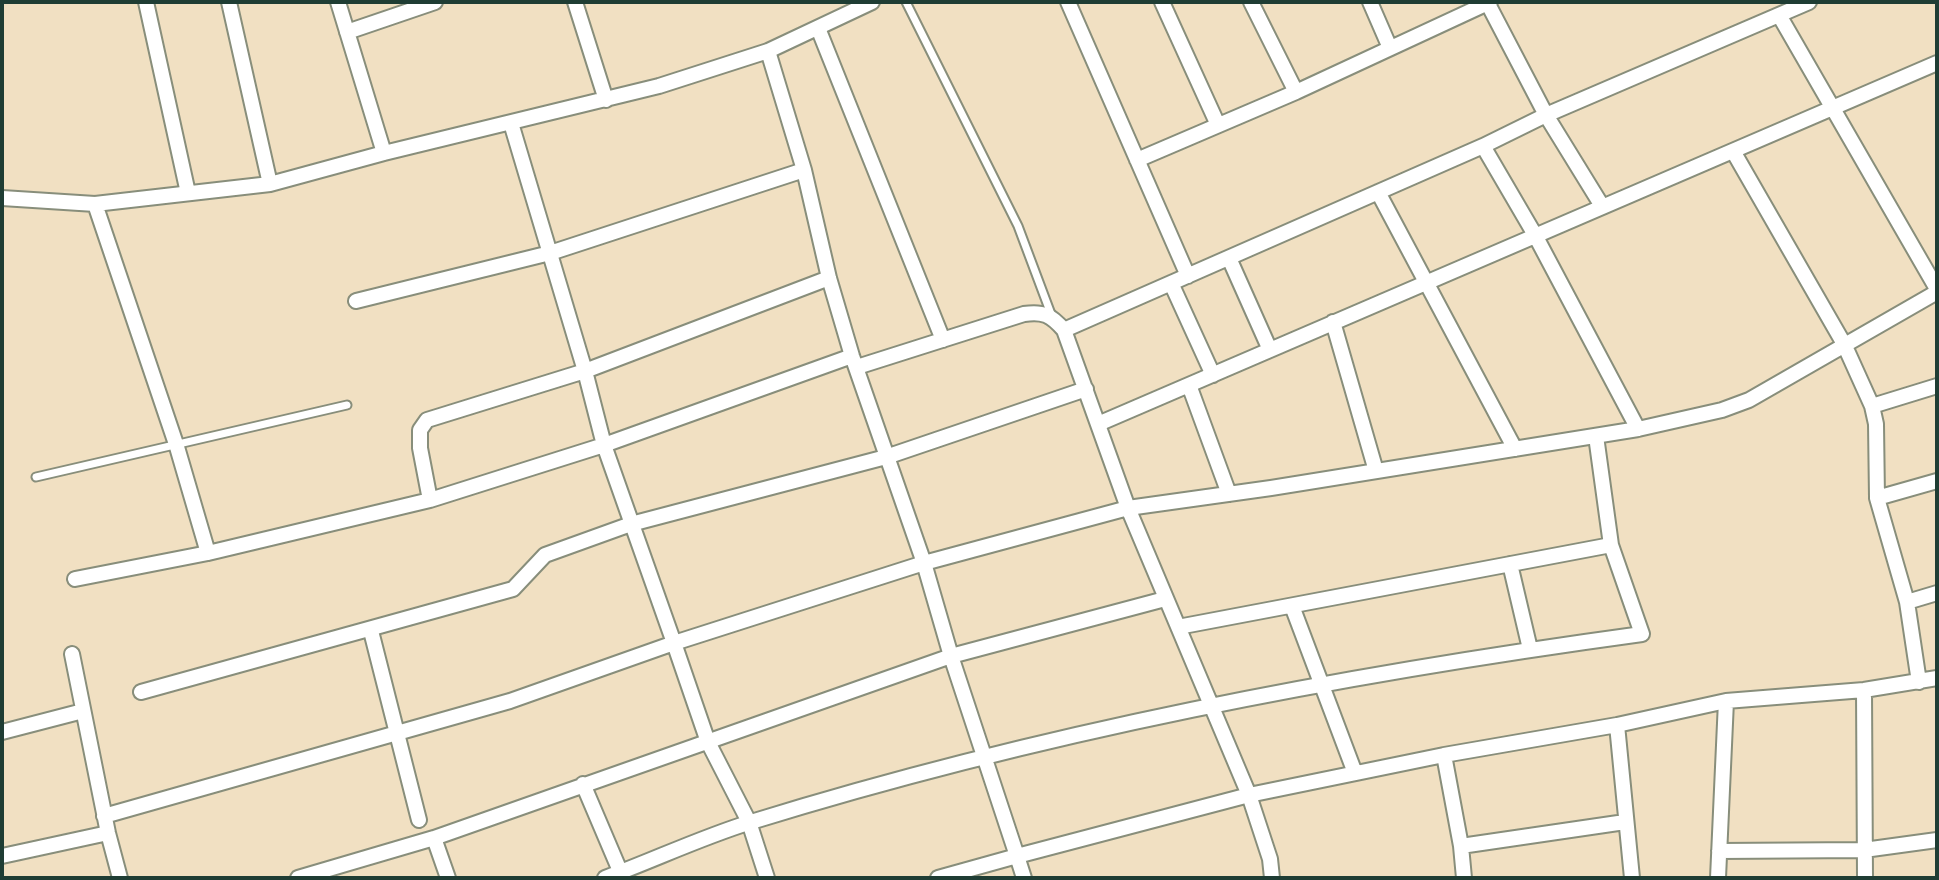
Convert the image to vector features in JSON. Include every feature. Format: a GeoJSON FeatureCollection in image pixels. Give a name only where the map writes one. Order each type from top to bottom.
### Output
{"type":"FeatureCollection","features":[{"type":"Feature","properties":{"kind":"street"},"geometry":{"type":"LineString","coordinates":[[146,2],[188,193]]}},
{"type":"Feature","properties":{"kind":"street"},"geometry":{"type":"LineString","coordinates":[[229,2],[270,184]]}},
{"type":"Feature","properties":{"kind":"street"},"geometry":{"type":"LineString","coordinates":[[338,2],[384,153]]}},
{"type":"Feature","properties":{"kind":"street"},"geometry":{"type":"LineString","coordinates":[[347,32],[435,2]]}},
{"type":"Feature","properties":{"kind":"street"},"geometry":{"type":"LineString","coordinates":[[575,2],[606,100]]}},
{"type":"Feature","properties":{"kind":"street"},"geometry":{"type":"LineString","coordinates":[[2,198],[95,204],[270,184],[659,86],[768,51],[818,28],[844,8],[872,2]]}},
{"type":"Feature","properties":{"kind":"street"},"geometry":{"type":"LineString","coordinates":[[1068,2],[1188,276]]}},
{"type":"Feature","properties":{"kind":"street"},"geometry":{"type":"LineString","coordinates":[[1251,2],[1296,92]]}},
{"type":"Feature","properties":{"kind":"street"},"geometry":{"type":"LineString","coordinates":[[1370,2],[1390,48]]}},
{"type":"Feature","properties":{"kind":"street"},"geometry":{"type":"LineString","coordinates":[[1137,160],[1296,92],[1488,2],[1546,115],[1602,206]]}},
{"type":"Feature","properties":{"kind":"street"},"geometry":{"type":"LineString","coordinates":[[1064,330],[1483,146],[1546,115],[1809,2]]}},
{"type":"Feature","properties":{"kind":"street"},"geometry":{"type":"LineString","coordinates":[[1165,3],[1218,125]]}},
{"type":"Feature","properties":{"kind":"street"},"geometry":{"type":"LineString","coordinates":[[104,816],[510,701],[674,643],[924,563],[1128,508],[1638,429],[1722,410],[1749,400],[1937,290],[1779,15]]}},
{"type":"Feature","properties":{"kind":"street"},"geometry":{"type":"LineString","coordinates":[[818,28],[943,340]]}},
{"type":"Feature","properties":{"kind":"street"},"geometry":{"type":"LineString","coordinates":[[768,51],[804,170],[829,278],[855,362],[924,563],[951,656],[1024,878]]}},
{"type":"Feature","properties":{"kind":"street"},"geometry":{"type":"LineString","coordinates":[[1098,424],[1937,63]]}},
{"type":"Feature","properties":{"kind":"street"},"geometry":{"type":"LineString","coordinates":[[511,123],[604,445],[708,742],[749,822],[767,878]]}},
{"type":"Feature","properties":{"kind":"street"},"geometry":{"type":"LineString","coordinates":[[1483,146],[1535,235],[1638,429]]}},
{"type":"Feature","properties":{"kind":"street"},"geometry":{"type":"LineString","coordinates":[[1733,151],[1844,344],[1872,406],[1876,424],[1877,498],[1907,602],[1919,682]]}},
{"type":"Feature","properties":{"kind":"street"},"geometry":{"type":"LineString","coordinates":[[356,301],[550,253],[804,170]]}},
{"type":"Feature","properties":{"kind":"street"},"geometry":{"type":"LineString","coordinates":[[1378,192],[1515,449]]}},
{"type":"Feature","properties":{"kind":"street"},"geometry":{"type":"LineString","coordinates":[[95,204],[177,447],[208,553]]}},
{"type":"Feature","properties":{"kind":"street"},"geometry":{"type":"LineString","coordinates":[[1229,258],[1270,350]]}},
{"type":"Feature","properties":{"kind":"street"},"geometry":{"type":"LineString","coordinates":[[430,500],[420,448],[420,430],[427,420],[585,371],[829,278]]}},
{"type":"Feature","properties":{"kind":"street"},"geometry":{"type":"LineString","coordinates":[[1171,283],[1213,375]]}},
{"type":"Feature","properties":{"kind":"street"},"geometry":{"type":"LineString","coordinates":[[75,579],[208,553],[430,500],[855,362],[1039,312],[1052,317],[1064,330],[1128,508],[1249,795],[1270,859],[1272,878]]}},
{"type":"Feature","properties":{"kind":"street"},"geometry":{"type":"LineString","coordinates":[[1333,322],[1376,471]]}},
{"type":"Feature","properties":{"kind":"street"},"geometry":{"type":"LineString","coordinates":[[1189,385],[1229,494]]}},
{"type":"Feature","properties":{"kind":"street"},"geometry":{"type":"LineString","coordinates":[[1872,406],[1937,386]]}},
{"type":"Feature","properties":{"kind":"street"},"geometry":{"type":"LineString","coordinates":[[141,692],[371,631],[513,589],[545,555],[631,524],[886,457],[1086,389]]}},
{"type":"Feature","properties":{"kind":"street"},"geometry":{"type":"LineString","coordinates":[[605,878],[622,875],[749,822],[985,756],[1321,683],[1642,634],[1611,545],[1596,436]]}},
{"type":"Feature","properties":{"kind":"street"},"geometry":{"type":"LineString","coordinates":[[1877,498],[1937,481]]}},
{"type":"Feature","properties":{"kind":"street"},"geometry":{"type":"LineString","coordinates":[[1178,627],[1611,545]]}},
{"type":"Feature","properties":{"kind":"street"},"geometry":{"type":"LineString","coordinates":[[1510,564],[1530,649]]}},
{"type":"Feature","properties":{"kind":"street"},"geometry":{"type":"LineString","coordinates":[[1907,602],[1937,593]]}},
{"type":"Feature","properties":{"kind":"street"},"geometry":{"type":"LineString","coordinates":[[298,878],[434,838],[951,656],[1165,599]]}},
{"type":"Feature","properties":{"kind":"street"},"geometry":{"type":"LineString","coordinates":[[1292,606],[1355,773]]}},
{"type":"Feature","properties":{"kind":"street"},"geometry":{"type":"LineString","coordinates":[[371,631],[419,820]]}},
{"type":"Feature","properties":{"kind":"street"},"geometry":{"type":"LineString","coordinates":[[72,654],[104,816],[120,878]]}},
{"type":"Feature","properties":{"kind":"street"},"geometry":{"type":"LineString","coordinates":[[938,878],[1249,795],[1444,755],[1617,725],[1726,701],[1864,690],[1937,678]]}},
{"type":"Feature","properties":{"kind":"street"},"geometry":{"type":"LineString","coordinates":[[1864,690],[1865,878]]}},
{"type":"Feature","properties":{"kind":"street"},"geometry":{"type":"LineString","coordinates":[[1718,878],[1726,701]]}},
{"type":"Feature","properties":{"kind":"street"},"geometry":{"type":"LineString","coordinates":[[2,732],[83,711]]}},
{"type":"Feature","properties":{"kind":"street"},"geometry":{"type":"LineString","coordinates":[[1617,725],[1632,878]]}},
{"type":"Feature","properties":{"kind":"street"},"geometry":{"type":"LineString","coordinates":[[1444,755],[1464,878]]}},
{"type":"Feature","properties":{"kind":"street"},"geometry":{"type":"LineString","coordinates":[[583,784],[622,875]]}},
{"type":"Feature","properties":{"kind":"street"},"geometry":{"type":"LineString","coordinates":[[1461,846],[1625,822]]}},
{"type":"Feature","properties":{"kind":"street"},"geometry":{"type":"LineString","coordinates":[[2,856],[108,833]]}},
{"type":"Feature","properties":{"kind":"street"},"geometry":{"type":"LineString","coordinates":[[434,838],[448,878]]}},
{"type":"Feature","properties":{"kind":"street"},"geometry":{"type":"LineString","coordinates":[[1719,851],[1864,850],[1937,840]]}},
{"type":"Feature","properties":{"kind":"lane"},"geometry":{"type":"LineString","coordinates":[[906,2],[1018,226],[1052,317]]}},
{"type":"Feature","properties":{"kind":"lane"},"geometry":{"type":"LineString","coordinates":[[36,477],[177,447],[347,405]]}}]}
